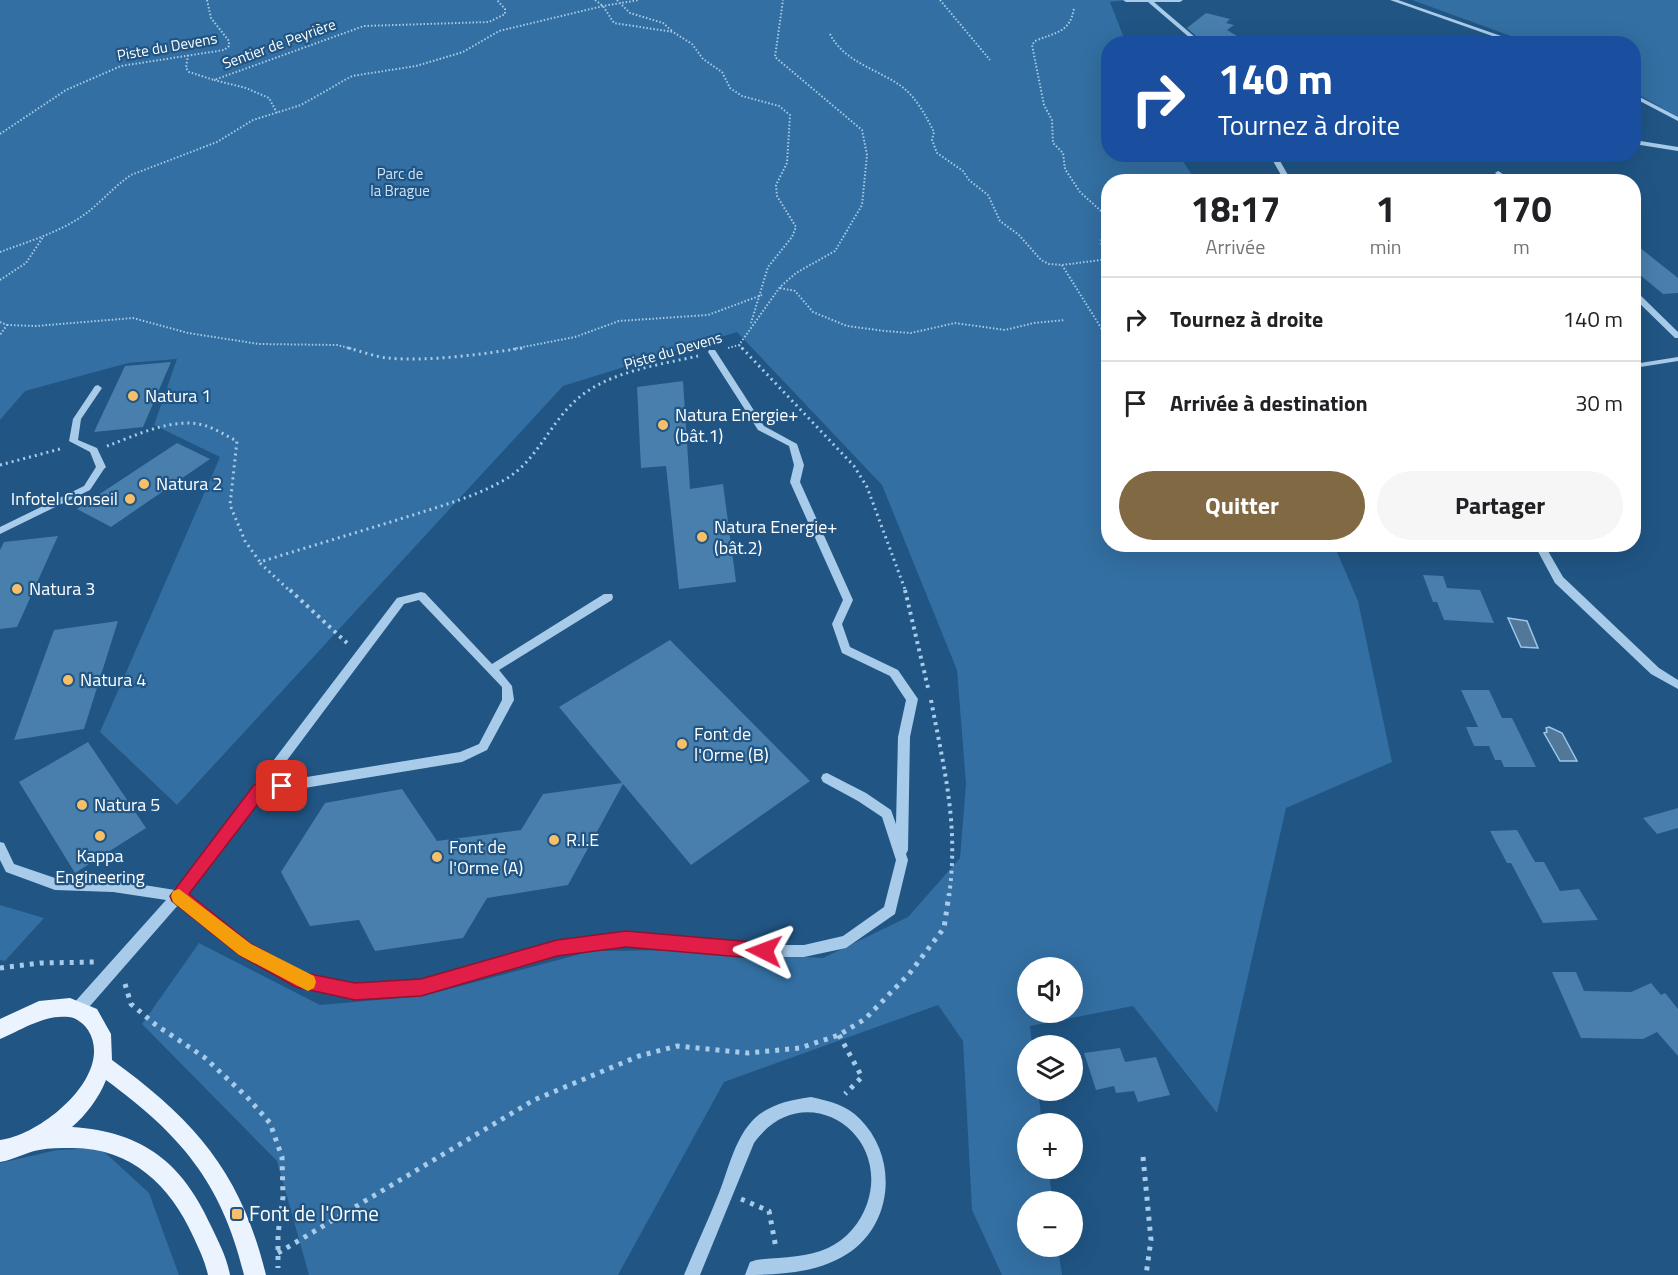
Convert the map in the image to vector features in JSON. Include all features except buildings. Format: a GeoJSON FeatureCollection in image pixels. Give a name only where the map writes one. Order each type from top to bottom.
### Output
{"type":"FeatureCollection","features":[{"type":"Feature","properties":{"kind":"main road"},"geometry":{"type":"LineString","coordinates":[[0,1029],[10,1017],[60,1007],[78,1009],[89,1015],[104,1035],[102,1065],[93,1087],[79,1107],[59,1126],[36,1141]]}},
{"type":"Feature","properties":{"kind":"main road"},"geometry":{"type":"LineString","coordinates":[[102,1065],[173,1120],[208,1161],[237,1214],[254,1265]]}},
{"type":"Feature","properties":{"kind":"main road"},"geometry":{"type":"LineString","coordinates":[[0,1151],[9,1151],[36,1141],[68,1135],[90,1136],[120,1145],[149,1159],[179,1187],[201,1226],[219,1275]]}},
{"type":"Feature","properties":{"kind":"street"},"geometry":{"type":"LineString","coordinates":[[1126,0],[1150,2],[1180,0]]}},
{"type":"Feature","properties":{"kind":"street"},"geometry":{"type":"LineString","coordinates":[[1393,0],[1499,36]]}},
{"type":"Feature","properties":{"kind":"street"},"geometry":{"type":"LineString","coordinates":[[1150,2],[1191,36]]}},
{"type":"Feature","properties":{"kind":"street"},"geometry":{"type":"LineString","coordinates":[[1641,100],[1678,119]]}},
{"type":"Feature","properties":{"kind":"street"},"geometry":{"type":"LineString","coordinates":[[1641,143],[1678,149]]}},
{"type":"Feature","properties":{"kind":"street"},"geometry":{"type":"LineString","coordinates":[[1641,301],[1678,336]]}},
{"type":"Feature","properties":{"kind":"street"},"geometry":{"type":"LineString","coordinates":[[0,847],[10,868],[56,884],[113,885],[178,896],[245,950],[302,981],[355,992],[421,987],[557,948],[626,939],[744,951],[804,951],[846,942],[890,910],[902,860],[904,737],[912,699],[894,673],[846,650],[837,624],[848,600],[795,482],[799,465],[793,444],[761,428],[712,352]]}},
{"type":"Feature","properties":{"kind":"street"},"geometry":{"type":"LineString","coordinates":[[1641,365],[1678,359]]}},
{"type":"Feature","properties":{"kind":"street"},"geometry":{"type":"LineString","coordinates":[[0,531],[87,488],[101,467],[94,450],[73,441],[77,420],[98,388]]}},
{"type":"Feature","properties":{"kind":"street"},"geometry":{"type":"LineString","coordinates":[[1543,552],[1559,580],[1655,671],[1678,685]]}},
{"type":"Feature","properties":{"kind":"street"},"geometry":{"type":"LineString","coordinates":[[78,1009],[178,896],[401,601],[421,596],[507,687],[508,700],[483,747],[462,757],[259,790]]}},
{"type":"Feature","properties":{"kind":"street"},"geometry":{"type":"LineString","coordinates":[[492,669],[608,597]]}},
{"type":"Feature","properties":{"kind":"street"},"geometry":{"type":"LineString","coordinates":[[827,778],[887,814],[902,860]]}},
{"type":"Feature","properties":{"kind":"street"},"geometry":{"type":"LineString","coordinates":[[692,1275],[744,1146],[762,1122],[785,1108],[807,1104],[833,1108],[857,1124],[874,1147],[881,1173],[878,1203],[862,1232],[839,1251],[810,1260],[756,1268],[753,1275]]}},
{"type":"Feature","properties":{"kind":"path","name":"Piste du Devens"},"geometry":{"type":"LineString","coordinates":[[0,134],[66,90],[98,74],[138,62],[212,53],[229,46],[229,40],[214,26],[208,14],[207,0]]}},
{"type":"Feature","properties":{"kind":"path","name":"Sentier de Peyrière"},"geometry":{"type":"LineString","coordinates":[[214,80],[364,26],[489,22],[506,14],[505,9],[497,0]]}},
{"type":"Feature","properties":{"kind":"path"},"geometry":{"type":"LineString","coordinates":[[595,0],[603,6],[614,23],[673,32]]}},
{"type":"Feature","properties":{"kind":"path"},"geometry":{"type":"LineString","coordinates":[[278,1253],[534,1100],[639,1056],[677,1046],[748,1053],[800,1048],[839,1035],[865,1019],[909,974],[944,928],[952,865],[951,802],[918,633],[908,598],[867,487],[854,466],[739,345],[757,313],[770,263],[793,237],[796,227],[777,196],[776,185],[787,163],[790,115],[779,106],[741,96],[730,88],[722,72],[703,59],[692,44],[663,23],[630,13],[617,0]]}},
{"type":"Feature","properties":{"kind":"path"},"geometry":{"type":"LineString","coordinates":[[0,252],[44,236],[82,217],[120,182],[131,175],[217,142],[253,120],[301,105],[352,76],[416,66],[463,52],[499,31],[603,6],[639,0]]}},
{"type":"Feature","properties":{"kind":"path","name":"Piste du Devens"},"geometry":{"type":"LineString","coordinates":[[260,562],[441,506],[503,480],[519,471],[573,403],[587,391],[646,368],[739,345],[780,287],[796,273],[835,251],[862,205],[867,155],[862,130],[775,57],[783,0]]}},
{"type":"Feature","properties":{"kind":"path"},"geometry":{"type":"LineString","coordinates":[[940,0],[990,60]]}},
{"type":"Feature","properties":{"kind":"path"},"geometry":{"type":"LineString","coordinates":[[1074,8],[1072,22],[1066,28],[1035,41],[1032,45],[1044,105],[1052,120],[1053,143],[1063,153],[1065,170],[1080,192],[1101,211]]}},
{"type":"Feature","properties":{"kind":"path"},"geometry":{"type":"LineString","coordinates":[[830,34],[832,45],[873,73],[902,87],[915,99],[934,132],[932,140],[938,153],[963,171],[969,180],[988,195],[1000,221],[1019,234],[1041,260],[1049,264],[1062,265],[1101,260]]}},
{"type":"Feature","properties":{"kind":"path"},"geometry":{"type":"LineString","coordinates":[[188,55],[186,68],[189,72],[214,80]]}},
{"type":"Feature","properties":{"kind":"path","name":"Sentier de Peyrière"},"geometry":{"type":"LineString","coordinates":[[214,80],[246,88],[269,98],[277,113]]}},
{"type":"Feature","properties":{"kind":"path"},"geometry":{"type":"LineString","coordinates":[[0,280],[26,265],[35,255],[44,236]]}},
{"type":"Feature","properties":{"kind":"path"},"geometry":{"type":"LineString","coordinates":[[1062,265],[1101,328]]}},
{"type":"Feature","properties":{"kind":"path"},"geometry":{"type":"LineString","coordinates":[[780,287],[795,291],[801,301],[813,312],[847,326],[885,331],[911,333],[955,323],[1005,330],[1034,323],[1065,320]]}},
{"type":"Feature","properties":{"kind":"path"},"geometry":{"type":"LineString","coordinates":[[0,322],[7,325],[36,326],[134,318],[188,333],[259,344],[337,345],[386,358],[406,359],[488,353],[536,346],[629,320],[708,315],[762,295]]}},
{"type":"Feature","properties":{"kind":"path"},"geometry":{"type":"LineString","coordinates":[[0,335],[7,325]]}},
{"type":"Feature","properties":{"kind":"path"},"geometry":{"type":"LineString","coordinates":[[94,450],[154,430],[183,425],[201,424],[237,441],[230,505],[245,541],[260,562],[361,655]]}},
{"type":"Feature","properties":{"kind":"path"},"geometry":{"type":"LineString","coordinates":[[0,465],[81,444]]}},
{"type":"Feature","properties":{"kind":"path"},"geometry":{"type":"LineString","coordinates":[[0,968],[78,961],[99,962],[102,967]]}},
{"type":"Feature","properties":{"kind":"path"},"geometry":{"type":"LineString","coordinates":[[123,977],[131,1004],[156,1025],[204,1057],[247,1097],[270,1123],[282,1157],[283,1197],[278,1234],[279,1275]]}},
{"type":"Feature","properties":{"kind":"path"},"geometry":{"type":"LineString","coordinates":[[833,1108],[862,1077],[839,1035]]}},
{"type":"Feature","properties":{"kind":"path"},"geometry":{"type":"LineString","coordinates":[[1143,1157],[1151,1240],[1146,1275]]}},
{"type":"Feature","properties":{"kind":"path"},"geometry":{"type":"LineString","coordinates":[[727,1192],[769,1211],[779,1264]]}},
{"type":"Feature","properties":{"kind":"green space","name":"Parc de la Brague"},"geometry":{"type":"Polygon","coordinates":[[[0,0],[1129,0],[1110,2],[1123,36],[1101,36],[1101,162],[1184,162],[1191,174],[1101,174],[1101,552],[1337,552],[1358,601],[1392,762],[1286,808],[1217,1113],[1133,1006],[1083,1016],[1083,957],[1017,957],[1017,1023],[1045,1023],[1030,1026],[1031,1035],[1017,1035],[1017,1101],[1039,1101],[1041,1113],[1017,1113],[1017,1179],[1050,1179],[1051,1191],[1017,1191],[1017,1257],[1059,1257],[1062,1275],[1002,1275],[972,1210],[963,1041],[938,1005],[724,1082],[618,1275],[309,1275],[277,1161],[142,1024],[199,943],[320,1005],[423,996],[592,951],[685,950],[823,958],[908,917],[960,858],[966,784],[957,670],[882,485],[737,332],[563,386],[177,805],[100,732],[220,457],[154,425],[177,359],[128,363],[25,391],[0,420],[0,0]]]}},
{"type":"Feature","properties":{"kind":"green space"},"geometry":{"type":"Polygon","coordinates":[[[1412,0],[1678,0],[1678,117],[1641,96],[1641,36],[1511,36],[1412,0]]]}},
{"type":"Feature","properties":{"kind":"green space"},"geometry":{"type":"Polygon","coordinates":[[[0,905],[44,918],[5,961],[0,960],[0,905]]]}},
{"type":"Feature","properties":{"kind":"green space"},"geometry":{"type":"Polygon","coordinates":[[[100,1148],[149,1193],[179,1275],[0,1275],[0,1163],[57,1150],[100,1148]]]}},
{"type":"Feature","properties":{"kind":"shaded area"},"geometry":{"type":"Polygon","coordinates":[[[1508,618],[1527,621],[1538,648],[1521,647],[1508,618]]]}},
{"type":"Feature","properties":{"kind":"shaded area"},"geometry":{"type":"Polygon","coordinates":[[[1549,727],[1562,733],[1577,761],[1560,761],[1544,733],[1549,727]]]}},
{"type":"Feature","properties":{"kind":"slow traffic"},"geometry":{"type":"LineString","coordinates":[[179,896],[245,950],[302,981],[308,982]]}},
{"type":"Feature","properties":{"kind":"place","name":"Natura 1"},"geometry":{"type":"Point","coordinates":[133,396]}},
{"type":"Feature","properties":{"kind":"place","name":"Natura Energie+ (bât.1)"},"geometry":{"type":"Point","coordinates":[663,425]}},
{"type":"Feature","properties":{"kind":"place","name":"Natura 2"},"geometry":{"type":"Point","coordinates":[144,484]}},
{"type":"Feature","properties":{"kind":"place","name":"Infotel Conseil"},"geometry":{"type":"Point","coordinates":[130,499]}},
{"type":"Feature","properties":{"kind":"place","name":"Natura Energie+ (bât.2)"},"geometry":{"type":"Point","coordinates":[702,537]}},
{"type":"Feature","properties":{"kind":"place","name":"Natura 3"},"geometry":{"type":"Point","coordinates":[17,589]}},
{"type":"Feature","properties":{"kind":"place","name":"Natura 4"},"geometry":{"type":"Point","coordinates":[68,680]}},
{"type":"Feature","properties":{"kind":"place","name":"Font de l'Orme (B)"},"geometry":{"type":"Point","coordinates":[682,744]}},
{"type":"Feature","properties":{"kind":"place","name":"Natura 5"},"geometry":{"type":"Point","coordinates":[82,805]}},
{"type":"Feature","properties":{"kind":"place","name":"Kappa Engineering"},"geometry":{"type":"Point","coordinates":[100,836]}},
{"type":"Feature","properties":{"kind":"place","name":"R.I.E"},"geometry":{"type":"Point","coordinates":[554,840]}},
{"type":"Feature","properties":{"kind":"place","name":"Font de l'Orme (A)"},"geometry":{"type":"Point","coordinates":[437,857]}},
{"type":"Feature","properties":{"kind":"place","name":"Font de l'Orme"},"geometry":{"type":"Point","coordinates":[237,1214]}},
{"type":"Feature","properties":{"kind":"route"},"geometry":{"type":"LineString","coordinates":[[282,786],[259,790],[178,896],[245,950],[302,981],[355,992],[421,987],[557,948],[626,939],[764,951]]}}]}
